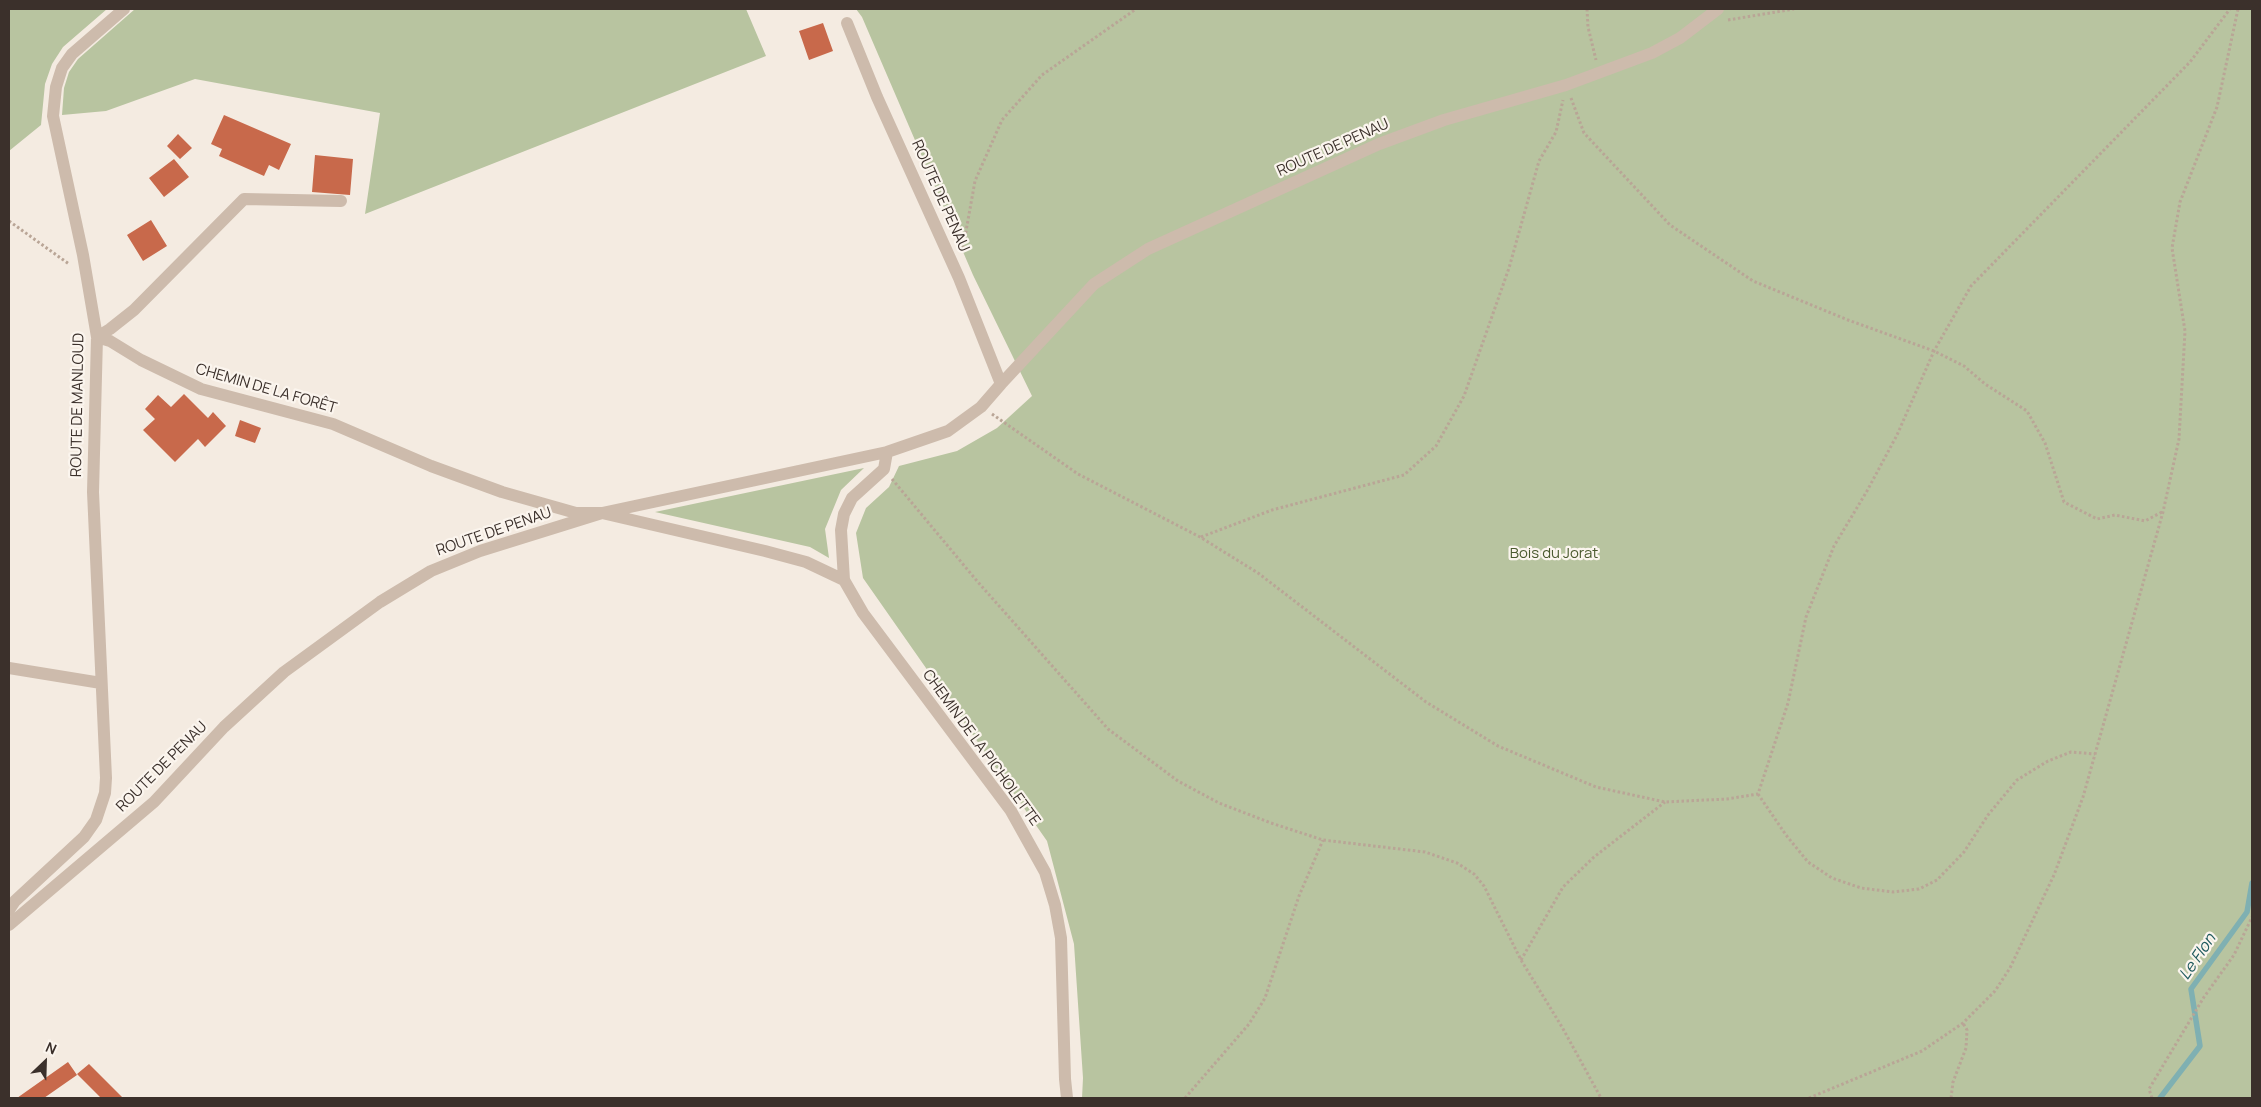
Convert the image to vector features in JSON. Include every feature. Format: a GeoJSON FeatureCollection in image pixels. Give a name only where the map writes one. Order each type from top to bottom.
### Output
{"type":"FeatureCollection","features":[{"type":"Feature","properties":{"kind":"street","name":"ROUTE DE MANLOUD"},"geometry":{"type":"LineString","coordinates":[[9,910],[15,901],[84,837],[100,810],[106,778],[93,492],[97,338],[87,277],[53,116],[56,87],[62,68],[72,54],[124,9]]}},
{"type":"Feature","properties":{"kind":"street","name":"ROUTE DE PENAU"},"geometry":{"type":"LineString","coordinates":[[9,925],[154,802],[224,728],[284,672],[380,602],[432,571],[480,551],[602,513],[887,452],[948,431],[981,407],[1094,284],[1148,249],[1380,144],[1444,120],[1566,85],[1652,52],[1680,38],[1700,25],[1718,9]]}},
{"type":"Feature","properties":{"kind":"street","name":"ROUTE DE PENAU"},"geometry":{"type":"LineString","coordinates":[[847,23],[877,97],[960,278],[1001,384]]}},
{"type":"Feature","properties":{"kind":"street"},"geometry":{"type":"LineString","coordinates":[[97,338],[134,310],[244,199],[341,201]]}},
{"type":"Feature","properties":{"kind":"street","name":"CHEMIN DE LA FORÊT"},"geometry":{"type":"LineString","coordinates":[[97,338],[110,341],[141,360],[201,389],[333,424],[431,466],[502,492],[576,513],[602,513]]}},
{"type":"Feature","properties":{"kind":"street"},"geometry":{"type":"LineString","coordinates":[[602,513],[806,562],[844,580],[841,530],[844,514],[852,498],[884,469],[887,452]]}},
{"type":"Feature","properties":{"kind":"street","name":"CHEMIN DE LA PICHOLETTE"},"geometry":{"type":"LineString","coordinates":[[844,580],[863,613],[1010,811],[1045,872],[1055,905],[1061,938],[1064,1079],[1067,1098]]}},
{"type":"Feature","properties":{"kind":"street"},"geometry":{"type":"LineString","coordinates":[[9,668],[101,683]]}},
{"type":"Feature","properties":{"kind":"path"},"geometry":{"type":"LineString","coordinates":[[963,251],[975,181],[1002,120],[1042,75],[1136,9]]}},
{"type":"Feature","properties":{"kind":"path"},"geometry":{"type":"LineString","coordinates":[[1587,9],[1588,27],[1599,73]]}},
{"type":"Feature","properties":{"kind":"path"},"geometry":{"type":"LineString","coordinates":[[1700,25],[1794,9]]}},
{"type":"Feature","properties":{"kind":"path"},"geometry":{"type":"LineString","coordinates":[[1758,794],[1788,703],[1806,617],[1834,546],[1897,436],[1934,351],[1971,286],[2190,62],[2230,9]]}},
{"type":"Feature","properties":{"kind":"path"},"geometry":{"type":"LineString","coordinates":[[1809,1098],[1922,1051],[1963,1023],[1995,991],[2010,968],[2054,875],[2083,797],[2163,512],[2178,439],[2185,331],[2172,248],[2180,202],[2217,107],[2238,9]]}},
{"type":"Feature","properties":{"kind":"path"},"geometry":{"type":"LineString","coordinates":[[1566,85],[1584,133],[1670,225],[1753,281],[1848,320],[1934,351],[1964,366],[1985,384],[2027,411],[2045,443],[2064,502],[2098,519],[2116,515],[2145,521],[2163,512]]}},
{"type":"Feature","properties":{"kind":"path"},"geometry":{"type":"LineString","coordinates":[[1200,537],[1272,510],[1404,475],[1436,446],[1464,396],[1509,268],[1539,161],[1556,132],[1566,85]]}},
{"type":"Feature","properties":{"kind":"path"},"geometry":{"type":"LineString","coordinates":[[9,221],[87,277]]}},
{"type":"Feature","properties":{"kind":"path"},"geometry":{"type":"LineString","coordinates":[[981,407],[1078,474],[1200,537],[1258,573],[1426,702],[1498,746],[1596,787],[1665,802],[1727,799],[1758,794]]}},
{"type":"Feature","properties":{"kind":"path"},"geometry":{"type":"LineString","coordinates":[[884,469],[977,581],[1108,729],[1178,781],[1219,803],[1323,840],[1425,852],[1458,863],[1474,874],[1484,886],[1521,960],[1562,1027],[1601,1098]]}},
{"type":"Feature","properties":{"kind":"path"},"geometry":{"type":"LineString","coordinates":[[1758,794],[1786,835],[1808,862],[1832,878],[1860,888],[1893,892],[1919,888],[1937,880],[1964,852],[1988,815],[2017,780],[2048,761],[2071,752],[2095,754]]}},
{"type":"Feature","properties":{"kind":"path"},"geometry":{"type":"LineString","coordinates":[[1521,960],[1563,886],[1594,857],[1665,802]]}},
{"type":"Feature","properties":{"kind":"path"},"geometry":{"type":"LineString","coordinates":[[1186,1098],[1249,1024],[1265,998],[1299,896],[1323,840]]}},
{"type":"Feature","properties":{"kind":"path"},"geometry":{"type":"LineString","coordinates":[[2152,1098],[2149,1089],[2204,997],[2234,955],[2252,917]]}},
{"type":"Feature","properties":{"kind":"path"},"geometry":{"type":"LineString","coordinates":[[1951,1098],[1953,1082],[1966,1048],[1967,1030],[1963,1023]]}},
{"type":"Feature","properties":{"kind":"green space"},"geometry":{"type":"Polygon","coordinates":[[[9,9],[107,9],[63,47],[52,64],[45,84],[41,125],[9,151],[9,9]]]}},
{"type":"Feature","properties":{"kind":"green space"},"geometry":{"type":"Polygon","coordinates":[[[135,9],[746,9],[766,56],[365,214],[380,113],[195,79],[106,111],[62,115],[64,88],[69,72],[78,59],[135,9]]]}},
{"type":"Feature","properties":{"kind":"green space","name":"Bois du Jorat"},"geometry":{"type":"Polygon","coordinates":[[[856,9],[2252,9],[2252,1098],[1082,1098],[1083,1078],[1074,944],[1047,841],[863,578],[856,533],[866,508],[889,487],[899,466],[957,451],[997,428],[1032,396],[973,275],[862,17],[856,9]]]}},
{"type":"Feature","properties":{"kind":"green space"},"geometry":{"type":"Polygon","coordinates":[[[864,468],[841,490],[825,529],[829,558],[810,547],[655,512],[864,468]]]}},
{"type":"Feature","properties":{"kind":"building"},"geometry":{"type":"Polygon","coordinates":[[[823,23],[833,51],[809,60],[799,31],[823,23]]]}},
{"type":"Feature","properties":{"kind":"building"},"geometry":{"type":"Polygon","coordinates":[[[224,115],[291,144],[279,170],[269,165],[264,176],[219,156],[222,149],[211,144],[224,115]]]}},
{"type":"Feature","properties":{"kind":"building"},"geometry":{"type":"Polygon","coordinates":[[[178,134],[192,148],[180,159],[167,146],[178,134]]]}},
{"type":"Feature","properties":{"kind":"building"},"geometry":{"type":"Polygon","coordinates":[[[315,155],[353,159],[350,195],[312,192],[315,155]]]}},
{"type":"Feature","properties":{"kind":"building"},"geometry":{"type":"Polygon","coordinates":[[[174,159],[189,177],[164,197],[149,178],[174,159]]]}},
{"type":"Feature","properties":{"kind":"building"},"geometry":{"type":"Polygon","coordinates":[[[151,220],[167,246],[143,261],[127,235],[151,220]]]}},
{"type":"Feature","properties":{"kind":"building"},"geometry":{"type":"Polygon","coordinates":[[[184,394],[208,418],[213,412],[226,426],[205,447],[198,439],[175,462],[143,430],[155,419],[145,409],[158,395],[171,407],[184,394]]]}},
{"type":"Feature","properties":{"kind":"building"},"geometry":{"type":"Polygon","coordinates":[[[240,420],[261,428],[255,443],[235,436],[240,420]]]}},
{"type":"Feature","properties":{"kind":"building"},"geometry":{"type":"Polygon","coordinates":[[[68,1062],[77,1075],[44,1098],[17,1098],[68,1062]]]}},
{"type":"Feature","properties":{"kind":"building"},"geometry":{"type":"Polygon","coordinates":[[[89,1064],[123,1098],[101,1098],[77,1074],[89,1064]]]}},
{"type":"Feature","properties":{"kind":"waterway","name":"Le Flon"},"geometry":{"type":"LineString","coordinates":[[2160,1098],[2200,1046],[2191,989],[2247,912],[2252,883]]}}]}
